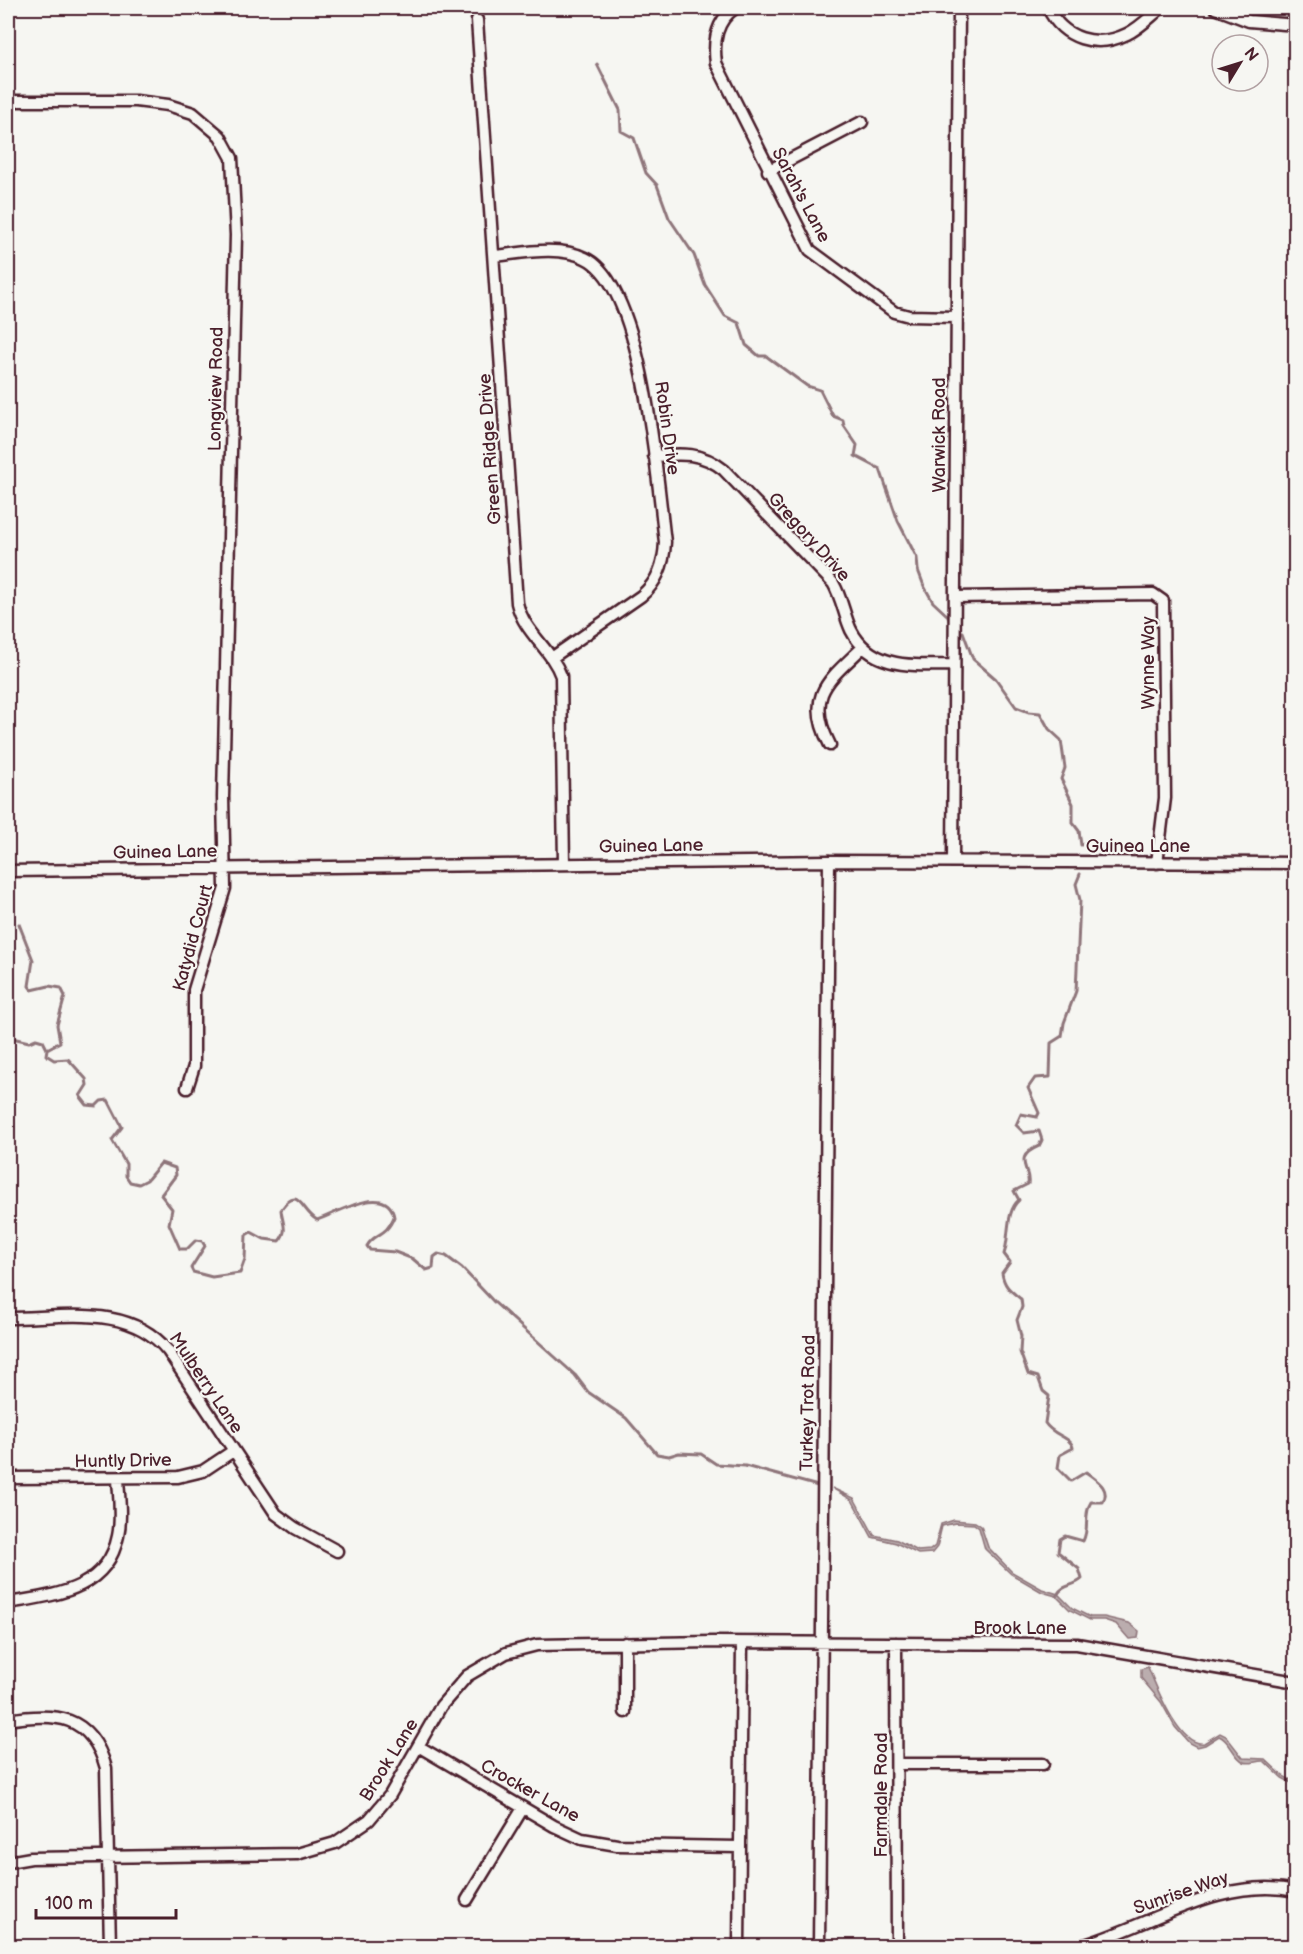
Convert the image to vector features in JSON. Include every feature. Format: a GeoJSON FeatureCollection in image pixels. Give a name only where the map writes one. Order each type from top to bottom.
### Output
{"type":"FeatureCollection","features":[{"type":"Feature","properties":{"kind":"street","name":"Sarah's Lane"},"geometry":{"type":"LineString","coordinates":[[735,8],[717,30],[716,63],[804,242],[816,257],[894,312],[909,316],[956,317]]}},
{"type":"Feature","properties":{"kind":"street","name":"Warwick Road"},"geometry":{"type":"LineString","coordinates":[[953,861],[959,8]]}},
{"type":"Feature","properties":{"kind":"street"},"geometry":{"type":"LineString","coordinates":[[1048,8],[1059,26],[1068,34],[1092,41],[1105,41],[1129,33],[1161,8]]}},
{"type":"Feature","properties":{"kind":"street"},"geometry":{"type":"LineString","coordinates":[[1215,8],[1249,21],[1296,25]]}},
{"type":"Feature","properties":{"kind":"street","name":"Green Ridge Drive"},"geometry":{"type":"LineString","coordinates":[[477,20],[517,603],[526,627],[553,657],[561,676],[564,697],[564,863]]}},
{"type":"Feature","properties":{"kind":"street","name":"Longview Road"},"geometry":{"type":"LineString","coordinates":[[8,101],[136,101],[182,108],[212,127],[232,158],[236,235],[223,797],[224,868]]}},
{"type":"Feature","properties":{"kind":"street"},"geometry":{"type":"LineString","coordinates":[[768,171],[862,122]]}},
{"type":"Feature","properties":{"kind":"street","name":"Robin Drive"},"geometry":{"type":"LineString","coordinates":[[494,256],[561,251],[586,258],[605,273],[616,291],[645,381],[665,542],[659,574],[641,597],[553,657]]}},
{"type":"Feature","properties":{"kind":"street","name":"Gregory Drive"},"geometry":{"type":"LineString","coordinates":[[654,456],[694,454],[705,457],[724,470],[833,583],[843,601],[852,632],[863,647]]}},
{"type":"Feature","properties":{"kind":"street","name":"Wynne Way"},"geometry":{"type":"LineString","coordinates":[[955,597],[1154,594],[1163,600],[1165,798],[1157,863]]}},
{"type":"Feature","properties":{"kind":"street"},"geometry":{"type":"LineString","coordinates":[[830,745],[819,725],[820,698],[832,677],[863,647],[885,661],[897,664],[954,665]]}},
{"type":"Feature","properties":{"kind":"street","name":"Guinea Lane"},"geometry":{"type":"LineString","coordinates":[[8,871],[829,861],[1296,863]]}},
{"type":"Feature","properties":{"kind":"street","name":"Turkey Trot Road"},"geometry":{"type":"LineString","coordinates":[[819,1947],[829,861]]}},
{"type":"Feature","properties":{"kind":"street","name":"Katydid Court"},"geometry":{"type":"LineString","coordinates":[[187,1088],[194,1066],[194,990],[197,972],[223,899],[224,868]]}},
{"type":"Feature","properties":{"kind":"street","name":"Mulberry Lane"},"geometry":{"type":"LineString","coordinates":[[8,1318],[109,1317],[135,1324],[149,1331],[168,1351],[276,1514],[295,1528],[337,1551]]}},
{"type":"Feature","properties":{"kind":"street","name":"Huntly Drive"},"geometry":{"type":"LineString","coordinates":[[8,1478],[118,1479],[189,1476],[212,1466],[233,1451]]}},
{"type":"Feature","properties":{"kind":"street"},"geometry":{"type":"LineString","coordinates":[[8,1603],[61,1594],[85,1584],[98,1574],[111,1557],[118,1535],[118,1479]]}},
{"type":"Feature","properties":{"kind":"street"},"geometry":{"type":"LineString","coordinates":[[739,1947],[742,1643]]}},
{"type":"Feature","properties":{"kind":"street","name":"Farmdale Road"},"geometry":{"type":"LineString","coordinates":[[896,1643],[897,1947]]}},
{"type":"Feature","properties":{"kind":"street"},"geometry":{"type":"LineString","coordinates":[[625,1644],[625,1712]]}},
{"type":"Feature","properties":{"kind":"street","name":"Brook Lane"},"geometry":{"type":"LineString","coordinates":[[8,1862],[31,1858],[297,1854],[344,1838],[369,1820],[390,1795],[453,1690],[467,1676],[489,1660],[537,1645],[1077,1644],[1296,1682]]}},
{"type":"Feature","properties":{"kind":"street"},"geometry":{"type":"LineString","coordinates":[[8,1720],[40,1715],[57,1716],[78,1724],[97,1743],[106,1768],[110,1947]]}},
{"type":"Feature","properties":{"kind":"street","name":"Crocker Lane"},"geometry":{"type":"LineString","coordinates":[[418,1746],[573,1835],[602,1844],[740,1847]]}},
{"type":"Feature","properties":{"kind":"street"},"geometry":{"type":"LineString","coordinates":[[898,1764],[1043,1764]]}},
{"type":"Feature","properties":{"kind":"street"},"geometry":{"type":"LineString","coordinates":[[467,1900],[523,1808]]}},
{"type":"Feature","properties":{"kind":"street","name":"Sunrise Way"},"geometry":{"type":"LineString","coordinates":[[1081,1947],[1229,1891],[1257,1887],[1296,1891]]}},
{"type":"Feature","properties":{"kind":"shaded area"},"geometry":{"type":"Polygon","coordinates":[[[832,1488],[854,1498],[874,1535],[897,1540],[918,1551],[930,1550],[935,1546],[941,1524],[954,1520],[975,1522],[981,1526],[988,1547],[1012,1572],[1042,1589],[1058,1594],[1072,1608],[1090,1617],[1104,1617],[1129,1623],[1139,1631],[1138,1638],[1129,1639],[1116,1624],[1104,1620],[1090,1620],[1070,1610],[1056,1596],[1042,1592],[1011,1574],[985,1549],[979,1528],[974,1524],[955,1523],[942,1526],[937,1547],[932,1553],[918,1554],[896,1543],[872,1537],[852,1500],[832,1488]]]}},
{"type":"Feature","properties":{"kind":"shaded area"},"geometry":{"type":"Polygon","coordinates":[[[1148,1667],[1170,1714],[1186,1735],[1195,1742],[1204,1743],[1220,1733],[1226,1736],[1243,1758],[1265,1759],[1283,1776],[1295,1782],[1295,1785],[1282,1778],[1264,1761],[1249,1763],[1240,1760],[1226,1741],[1219,1736],[1197,1747],[1189,1743],[1175,1727],[1161,1702],[1141,1678],[1141,1669],[1148,1667]]]}},
{"type":"Feature","properties":{"kind":"waterway"},"geometry":{"type":"LineString","coordinates":[[597,64],[620,110],[621,131],[634,138],[646,173],[657,185],[669,218],[694,255],[705,285],[725,316],[739,323],[746,345],[759,356],[766,356],[807,386],[820,390],[833,416],[843,420],[844,426],[857,445],[855,456],[880,469],[898,521],[917,558],[918,570],[924,586],[933,602],[948,616],[951,629]]}},
{"type":"Feature","properties":{"kind":"waterway"},"geometry":{"type":"LineString","coordinates":[[963,632],[973,659],[996,679],[1016,707],[1040,713],[1049,729],[1061,740],[1065,768],[1061,779],[1073,804],[1073,823],[1079,831],[1081,845]]}},
{"type":"Feature","properties":{"kind":"waterway"},"geometry":{"type":"LineString","coordinates":[[1057,1595],[1062,1589],[1082,1579],[1079,1569],[1058,1552],[1060,1539],[1065,1536],[1083,1541],[1091,1502],[1103,1502],[1105,1493],[1098,1481],[1086,1472],[1071,1481],[1058,1468],[1060,1455],[1073,1448],[1072,1444],[1045,1423],[1049,1396],[1043,1391],[1038,1377],[1028,1374],[1020,1352],[1021,1336],[1017,1320],[1022,1307],[1021,1299],[1006,1285],[1002,1273],[1010,1262],[1004,1254],[1010,1218],[1019,1200],[1014,1191],[1028,1184],[1024,1159],[1031,1150],[1039,1146],[1042,1140],[1039,1131],[1024,1133],[1016,1125],[1021,1114],[1037,1117],[1039,1113],[1028,1088],[1035,1078],[1050,1077],[1051,1043],[1062,1036],[1064,1023],[1076,991],[1080,900],[1076,884],[1080,874]]}},
{"type":"Feature","properties":{"kind":"waterway"},"geometry":{"type":"LineString","coordinates":[[19,924],[33,960],[29,986],[32,990],[49,986],[61,988],[65,996],[57,1025],[60,1042],[47,1049],[46,1055],[54,1060],[68,1059],[86,1079],[87,1085],[80,1096],[87,1105],[96,1106],[101,1101],[108,1100],[122,1127],[112,1140],[126,1164],[126,1176],[130,1182],[139,1184],[147,1180],[161,1163],[175,1168],[176,1175],[161,1195],[172,1209],[169,1224],[180,1249],[187,1249],[196,1240],[202,1241],[205,1246],[191,1268],[193,1272],[212,1277],[240,1273],[245,1259],[246,1235],[251,1232],[264,1239],[279,1241],[284,1233],[281,1210],[292,1199],[300,1202],[317,1220],[360,1203],[382,1201],[390,1207],[394,1217],[384,1232],[367,1246],[370,1250],[395,1252],[413,1259],[426,1270],[433,1268],[434,1257],[438,1254],[446,1256],[462,1268],[494,1302],[575,1375],[588,1392],[626,1418],[657,1454],[669,1456],[679,1453],[701,1454],[716,1464],[745,1466],[818,1486]]}},
{"type":"Feature","properties":{"kind":"waterway"},"geometry":{"type":"LineString","coordinates":[[8,1037],[29,1042],[36,1039],[43,1041],[47,1049]]}}]}
